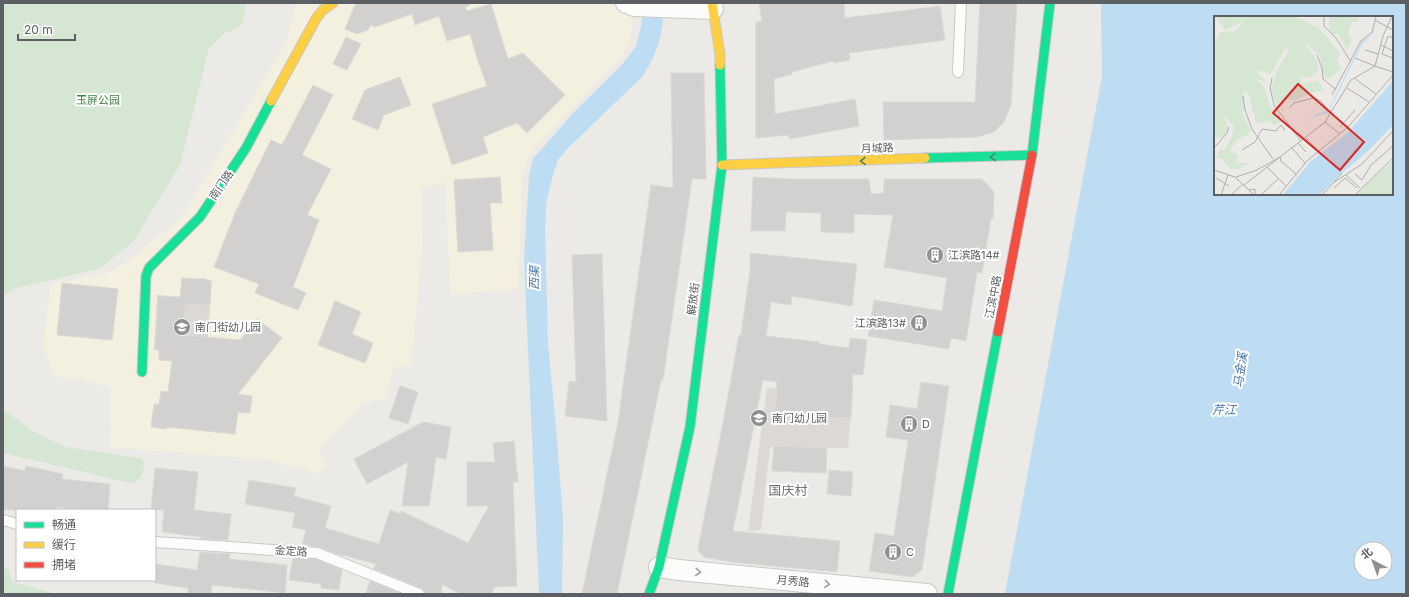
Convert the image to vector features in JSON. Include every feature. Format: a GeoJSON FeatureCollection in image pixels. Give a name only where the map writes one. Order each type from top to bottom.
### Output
{"type":"FeatureCollection","features":[{"type":"Feature","properties":{"kind":"street","name":"南门路"},"geometry":{"type":"LineString","coordinates":[[142,372],[146,276],[149,268],[200,217],[246,148],[317,17],[323,10],[333,3]]}},
{"type":"Feature","properties":{"kind":"street","name":"江滨中路"},"geometry":{"type":"LineString","coordinates":[[948,594],[1032,155],[1050,3]]}},
{"type":"Feature","properties":{"kind":"street"},"geometry":{"type":"LineString","coordinates":[[630,4],[676,8],[713,6]]}},
{"type":"Feature","properties":{"kind":"street","name":"解放街"},"geometry":{"type":"LineString","coordinates":[[649,594],[659,567],[690,427],[722,165],[720,54],[713,6]]}},
{"type":"Feature","properties":{"kind":"street","name":"月城路"},"geometry":{"type":"LineString","coordinates":[[722,165],[1032,155]]}},
{"type":"Feature","properties":{"kind":"street","name":"月秀路"},"geometry":{"type":"LineString","coordinates":[[659,567],[928,594]]}},
{"type":"Feature","properties":{"kind":"lane"},"geometry":{"type":"LineString","coordinates":[[958,72],[961,3]]}},
{"type":"Feature","properties":{"kind":"lane"},"geometry":{"type":"LineString","coordinates":[[3,520],[16,524]]}},
{"type":"Feature","properties":{"kind":"lane","name":"金定路"},"geometry":{"type":"LineString","coordinates":[[156,542],[317,553],[419,594]]}},
{"type":"Feature","properties":{"kind":"shaded area"},"geometry":{"type":"Polygon","coordinates":[[[296,3],[630,3],[633,21],[630,39],[621,58],[537,145],[526,161],[522,182],[518,289],[451,295],[445,182],[421,189],[422,245],[411,365],[394,367],[386,398],[363,403],[318,448],[326,465],[317,473],[270,460],[109,447],[111,386],[55,375],[43,347],[51,284],[105,274],[130,260],[182,217],[286,43],[296,3]]]}},
{"type":"Feature","properties":{"kind":"shaded area","name":"南门街幼儿园"},"geometry":{"type":"Polygon","coordinates":[[[182,278],[212,280],[206,364],[159,360],[159,350],[154,350],[157,295],[180,297],[182,278]]]}},
{"type":"Feature","properties":{"kind":"shaded area"},"geometry":{"type":"Polygon","coordinates":[[[767,388],[853,389],[848,448],[770,447],[761,530],[748,531],[767,388]]]}},
{"type":"Feature","properties":{"kind":"green space","name":"玉屏公园"},"geometry":{"type":"Polygon","coordinates":[[[3,3],[246,3],[243,22],[238,28],[223,34],[209,48],[180,165],[133,242],[98,269],[16,288],[3,296],[3,3]]]}},
{"type":"Feature","properties":{"kind":"green space"},"geometry":{"type":"Polygon","coordinates":[[[3,409],[33,431],[66,447],[139,458],[143,460],[144,464],[142,475],[134,482],[130,483],[3,453],[3,409]]]}},
{"type":"Feature","properties":{"kind":"green space"},"geometry":{"type":"Polygon","coordinates":[[[3,566],[9,570],[11,580],[13,582],[56,594],[3,594],[3,566]]]}},
{"type":"Feature","properties":{"kind":"water","name":"西渠"},"geometry":{"type":"Polygon","coordinates":[[[660,3],[663,22],[660,39],[653,58],[643,76],[567,149],[558,160],[547,199],[545,226],[548,344],[563,518],[562,594],[539,594],[524,260],[529,175],[533,159],[575,111],[619,68],[636,46],[641,27],[642,13],[660,3]]]}},
{"type":"Feature","properties":{"kind":"water","name":"芹江"},"geometry":{"type":"Polygon","coordinates":[[[1101,3],[1406,3],[1406,594],[1005,594],[1102,76],[1101,3]]]}},
{"type":"Feature","properties":{"kind":"building"},"geometry":{"type":"Polygon","coordinates":[[[361,3],[470,3],[470,5],[465,7],[467,11],[491,4],[508,59],[523,53],[565,95],[527,133],[517,123],[483,137],[488,153],[452,165],[432,104],[487,86],[470,34],[447,41],[439,16],[415,25],[412,14],[375,27],[371,25],[368,30],[357,34],[345,29],[355,5],[361,3]]]}},
{"type":"Feature","properties":{"kind":"building"},"geometry":{"type":"Polygon","coordinates":[[[759,3],[844,3],[845,18],[940,6],[945,40],[849,53],[850,60],[834,63],[833,61],[792,72],[792,74],[774,79],[775,114],[855,99],[859,126],[789,139],[789,135],[756,138],[756,22],[762,21],[759,3]]]}},
{"type":"Feature","properties":{"kind":"building"},"geometry":{"type":"Polygon","coordinates":[[[980,3],[1017,3],[1011,105],[1004,122],[994,132],[977,137],[884,140],[883,102],[975,102],[980,3]]]}},
{"type":"Feature","properties":{"kind":"building"},"geometry":{"type":"Polygon","coordinates":[[[346,37],[361,44],[347,70],[333,64],[346,37]]]}},
{"type":"Feature","properties":{"kind":"building"},"geometry":{"type":"Polygon","coordinates":[[[671,73],[704,73],[706,179],[692,179],[663,380],[661,380],[617,594],[582,594],[618,422],[651,185],[673,188],[671,73]]]}},
{"type":"Feature","properties":{"kind":"building"},"geometry":{"type":"Polygon","coordinates":[[[400,77],[411,105],[384,115],[378,130],[352,119],[365,90],[400,77]]]}},
{"type":"Feature","properties":{"kind":"building"},"geometry":{"type":"Polygon","coordinates":[[[313,85],[333,95],[302,155],[331,169],[307,215],[319,220],[293,287],[306,293],[298,310],[255,293],[259,284],[214,267],[235,213],[271,140],[282,145],[313,85]]]}},
{"type":"Feature","properties":{"kind":"building"},"geometry":{"type":"Polygon","coordinates":[[[500,177],[502,203],[490,203],[493,250],[458,252],[454,180],[500,177]]]}},
{"type":"Feature","properties":{"kind":"building"},"geometry":{"type":"Polygon","coordinates":[[[753,177],[787,179],[869,179],[871,194],[884,193],[884,179],[982,179],[994,192],[993,219],[991,218],[982,273],[977,272],[966,341],[951,338],[949,349],[868,336],[874,300],[942,311],[947,278],[884,267],[893,215],[854,214],[854,233],[821,232],[821,213],[786,212],[785,231],[751,231],[753,177]]]}},
{"type":"Feature","properties":{"kind":"building"},"geometry":{"type":"Polygon","coordinates":[[[750,253],[857,264],[852,306],[792,296],[791,305],[771,302],[766,336],[819,342],[819,344],[849,348],[850,338],[867,340],[863,375],[853,374],[851,418],[775,416],[777,382],[763,380],[733,531],[840,541],[837,572],[731,562],[704,557],[698,548],[739,335],[741,335],[750,270],[750,253]]]}},
{"type":"Feature","properties":{"kind":"building"},"geometry":{"type":"Polygon","coordinates":[[[602,254],[607,421],[565,416],[569,381],[576,382],[572,255],[602,254]]]}},
{"type":"Feature","properties":{"kind":"building"},"geometry":{"type":"Polygon","coordinates":[[[182,278],[206,279],[211,284],[210,305],[185,304],[183,335],[240,340],[257,319],[282,338],[238,394],[252,396],[250,413],[238,412],[235,434],[167,427],[167,429],[151,427],[154,404],[159,404],[161,391],[168,392],[172,361],[159,360],[159,350],[155,350],[158,296],[180,297],[182,278]]]}},
{"type":"Feature","properties":{"kind":"building"},"geometry":{"type":"Polygon","coordinates":[[[62,283],[118,289],[112,340],[57,335],[62,283]]]}},
{"type":"Feature","properties":{"kind":"building"},"geometry":{"type":"Polygon","coordinates":[[[335,301],[361,312],[352,334],[373,343],[365,363],[318,345],[335,301]]]}},
{"type":"Feature","properties":{"kind":"building"},"geometry":{"type":"Polygon","coordinates":[[[921,382],[949,386],[922,570],[912,577],[869,571],[875,533],[894,536],[908,440],[886,437],[890,405],[917,409],[921,382]]]}},
{"type":"Feature","properties":{"kind":"building"},"geometry":{"type":"Polygon","coordinates":[[[400,386],[418,392],[408,424],[389,418],[400,386]]]}},
{"type":"Feature","properties":{"kind":"building"},"geometry":{"type":"Polygon","coordinates":[[[423,422],[451,427],[446,459],[436,457],[429,506],[402,506],[408,462],[367,484],[354,459],[423,422]]]}},
{"type":"Feature","properties":{"kind":"building"},"geometry":{"type":"Polygon","coordinates":[[[514,441],[518,482],[513,482],[517,586],[495,587],[491,594],[460,594],[442,584],[441,594],[425,594],[424,590],[421,588],[374,569],[376,564],[343,556],[319,547],[302,545],[306,530],[292,527],[295,513],[245,504],[249,480],[296,488],[294,496],[331,506],[325,528],[379,544],[390,510],[401,514],[401,511],[468,543],[489,506],[467,506],[467,462],[495,462],[493,443],[514,441]]]}},
{"type":"Feature","properties":{"kind":"building"},"geometry":{"type":"Polygon","coordinates":[[[774,446],[827,448],[826,473],[772,471],[774,446]]]}},
{"type":"Feature","properties":{"kind":"building"},"geometry":{"type":"Polygon","coordinates":[[[3,466],[25,471],[26,466],[63,474],[62,479],[110,484],[108,509],[76,509],[56,507],[55,509],[3,510],[3,466]]]}},
{"type":"Feature","properties":{"kind":"building"},"geometry":{"type":"Polygon","coordinates":[[[155,468],[198,472],[194,510],[231,514],[228,540],[201,539],[201,537],[162,532],[164,510],[151,509],[155,468]]]}},
{"type":"Feature","properties":{"kind":"building"},"geometry":{"type":"Polygon","coordinates":[[[829,470],[853,472],[851,496],[827,494],[829,470]]]}},
{"type":"Feature","properties":{"kind":"building"},"geometry":{"type":"Polygon","coordinates":[[[200,552],[230,554],[229,559],[287,565],[285,593],[212,585],[211,594],[188,594],[188,588],[155,583],[156,564],[197,570],[200,552]]]}},
{"type":"Feature","properties":{"kind":"building"},"geometry":{"type":"Polygon","coordinates":[[[293,558],[316,559],[342,570],[339,590],[321,588],[321,584],[289,580],[293,558]]]}},
{"type":"Feature","properties":{"kind":"building"},"geometry":{"type":"Polygon","coordinates":[[[370,581],[402,594],[366,594],[370,581]]]}},
{"type":"Feature","properties":{"kind":"traffic: fast"},"geometry":{"type":"LineString","coordinates":[[1032,155],[1050,3]]}},
{"type":"Feature","properties":{"kind":"traffic: fast"},"geometry":{"type":"LineString","coordinates":[[649,594],[659,567],[690,427],[722,165],[720,65]]}},
{"type":"Feature","properties":{"kind":"traffic: fast"},"geometry":{"type":"LineString","coordinates":[[142,372],[146,276],[149,268],[200,217],[246,148],[271,101]]}},
{"type":"Feature","properties":{"kind":"traffic: fast"},"geometry":{"type":"LineString","coordinates":[[925,158],[1032,155]]}},
{"type":"Feature","properties":{"kind":"traffic: fast"},"geometry":{"type":"LineString","coordinates":[[948,594],[998,332]]}},
{"type":"Feature","properties":{"kind":"traffic: slow"},"geometry":{"type":"LineString","coordinates":[[271,101],[317,17],[323,10],[333,3]]}},
{"type":"Feature","properties":{"kind":"traffic: slow"},"geometry":{"type":"LineString","coordinates":[[712,3],[720,54],[720,65]]}},
{"type":"Feature","properties":{"kind":"traffic: slow"},"geometry":{"type":"LineString","coordinates":[[722,165],[925,158]]}},
{"type":"Feature","properties":{"kind":"traffic: jam"},"geometry":{"type":"LineString","coordinates":[[998,332],[1032,155]]}},
{"type":"Feature","properties":{"kind":"place","name":"江滨路14#"},"geometry":{"type":"Point","coordinates":[935,255]}},
{"type":"Feature","properties":{"kind":"place","name":"江滨路13#"},"geometry":{"type":"Point","coordinates":[919,323]}},
{"type":"Feature","properties":{"kind":"place","name":"南门街幼儿园"},"geometry":{"type":"Point","coordinates":[182,327]}},
{"type":"Feature","properties":{"kind":"place","name":"南门幼儿园"},"geometry":{"type":"Point","coordinates":[759,418]}},
{"type":"Feature","properties":{"kind":"place","name":"D"},"geometry":{"type":"Point","coordinates":[909,424]}},
{"type":"Feature","properties":{"kind":"place","name":"C"},"geometry":{"type":"Point","coordinates":[893,552]}},
{"type":"Feature","properties":{"kind":"district","name":"国庆村"},"geometry":{"type":"Point","coordinates":[788,490]}},
{"type":"Feature","properties":{"kind":"water label","name":"马金溪"},"geometry":{"type":"Point","coordinates":[1240,370]}}]}
